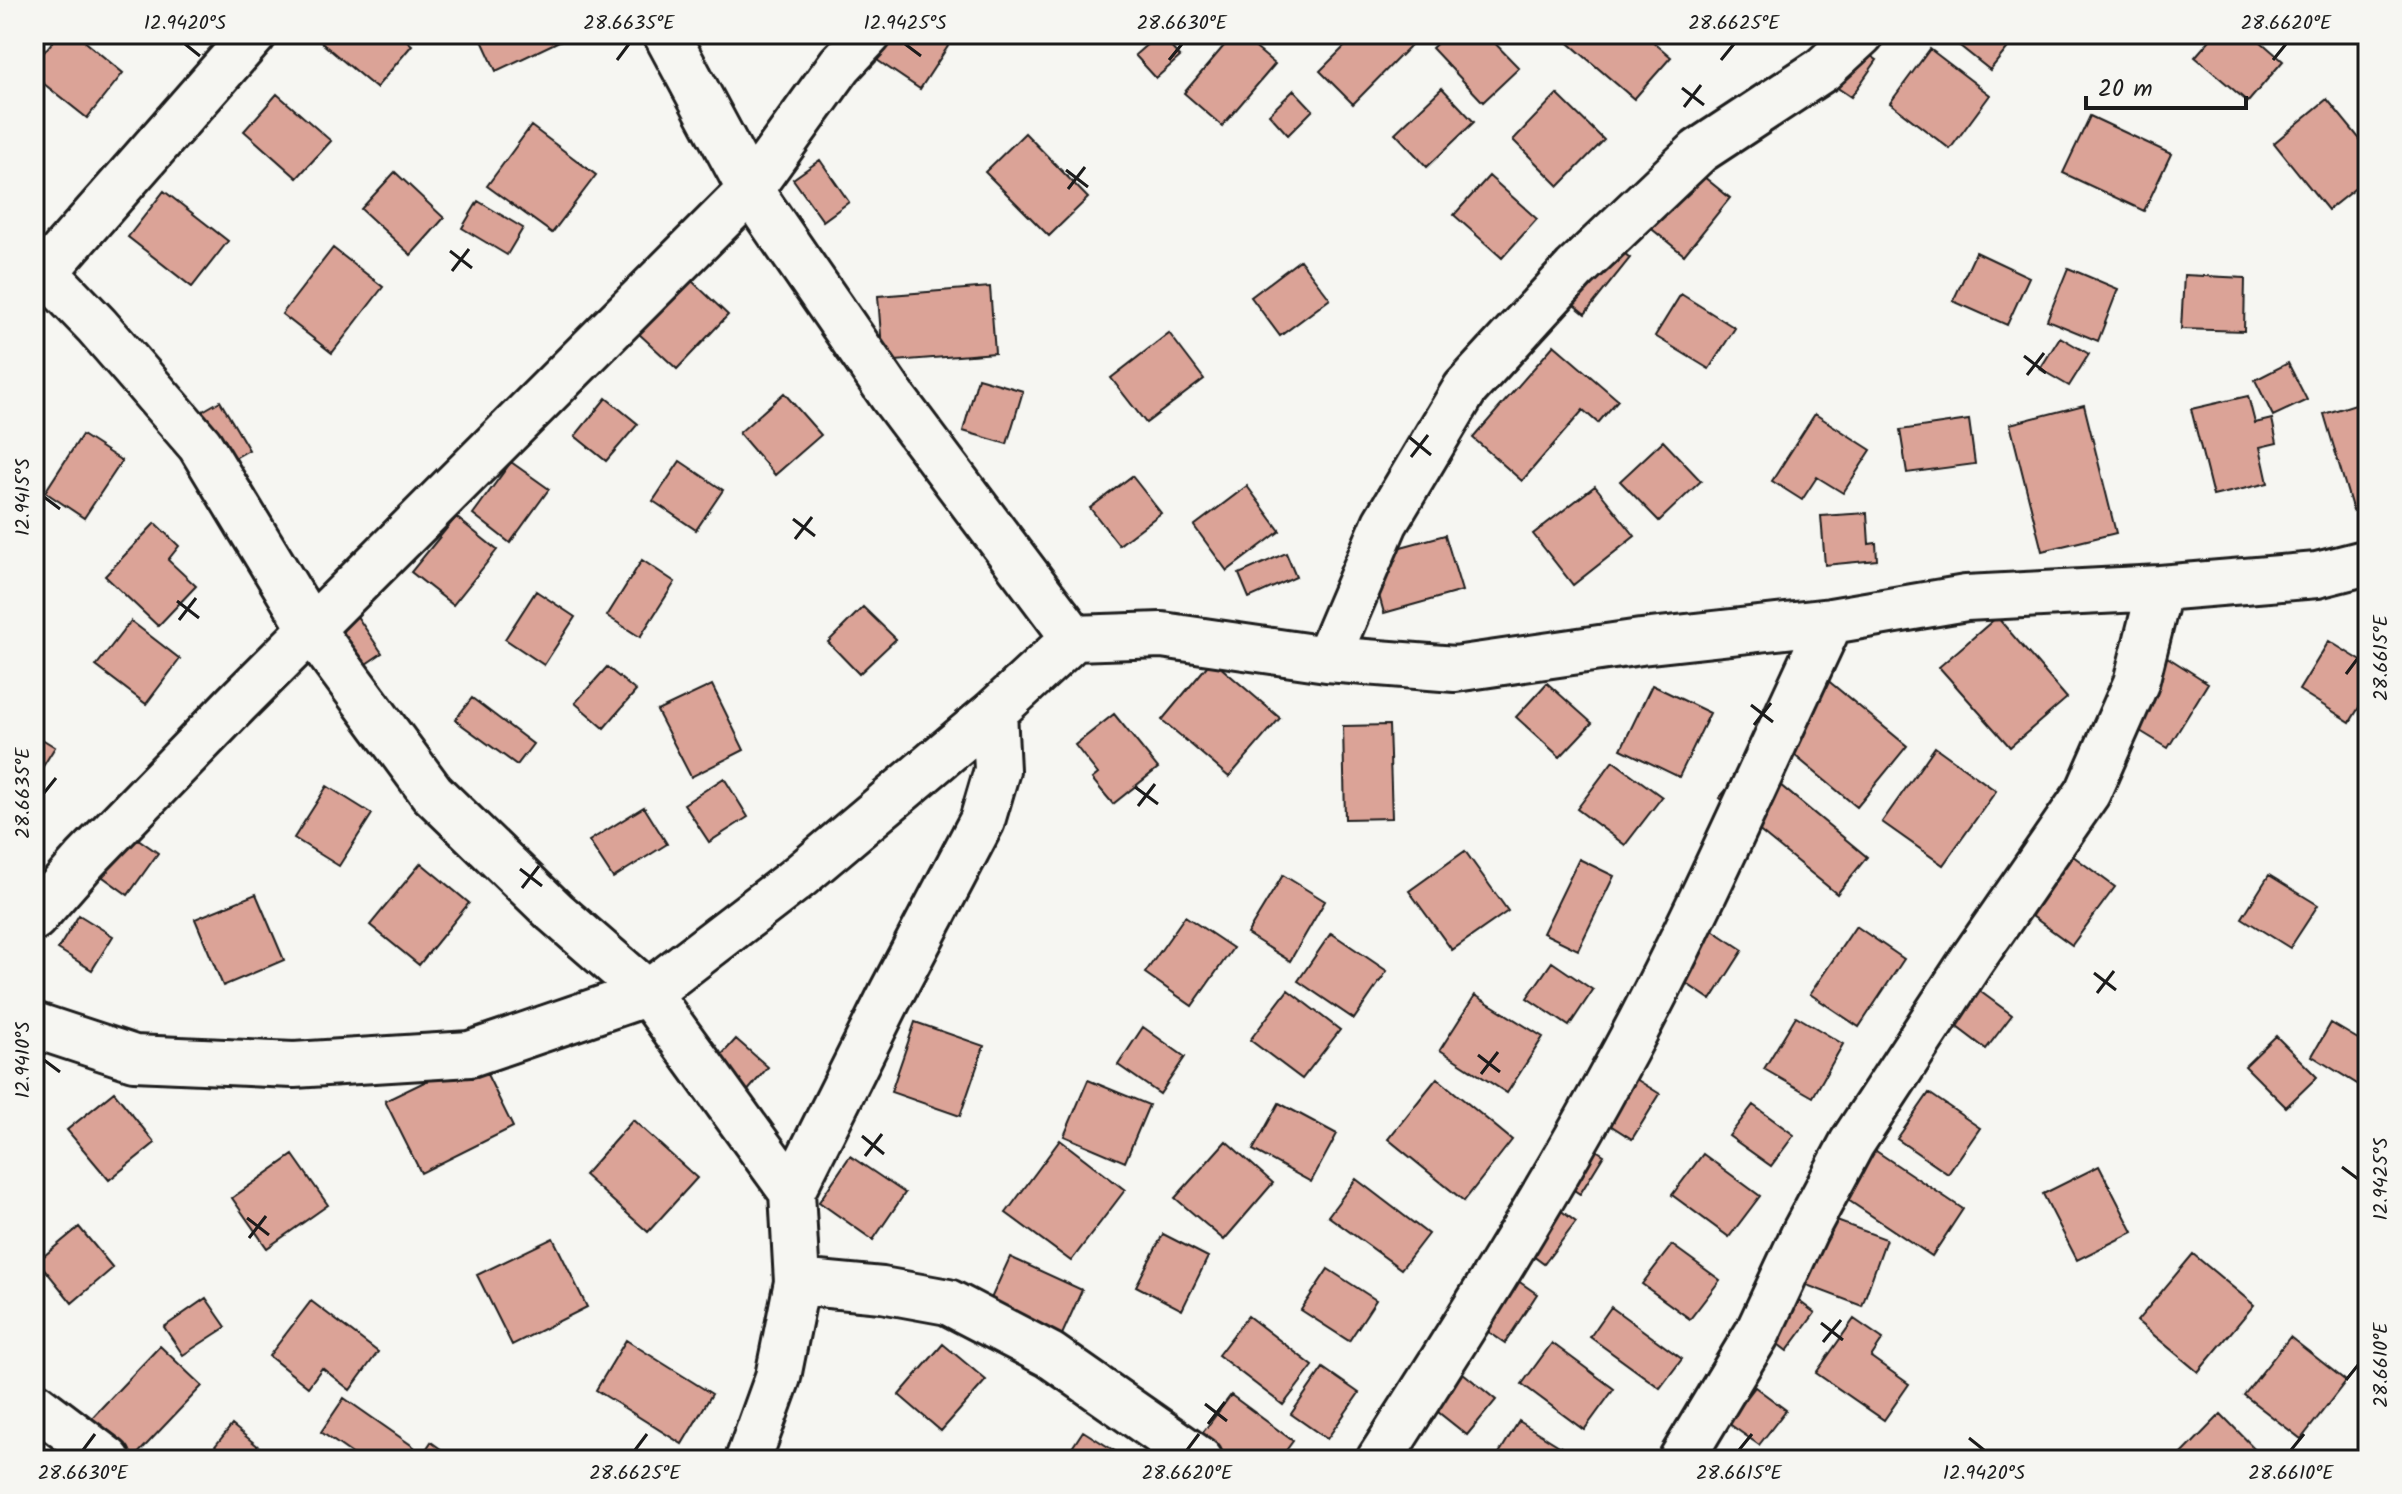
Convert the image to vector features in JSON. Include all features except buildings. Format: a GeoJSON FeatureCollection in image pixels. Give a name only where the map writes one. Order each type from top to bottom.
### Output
{"type":"FeatureCollection","features":[{"type":"Feature","properties":{"kind":"street"},"geometry":{"type":"LineString","coordinates":[[254,34],[39,273],[97,326],[200,445],[312,630],[432,793],[555,912],[648,993],[792,1192]]}},
{"type":"Feature","properties":{"kind":"street"},"geometry":{"type":"LineString","coordinates":[[666,34],[750,190],[892,396],[1074,638]]}},
{"type":"Feature","properties":{"kind":"street"},"geometry":{"type":"LineString","coordinates":[[34,918],[85,860],[750,190],[840,65],[869,34]]}},
{"type":"Feature","properties":{"kind":"street"},"geometry":{"type":"LineString","coordinates":[[1327,659],[1385,523],[1465,389],[1575,269],[1699,151],[1822,70],[1861,34]]}},
{"type":"Feature","properties":{"kind":"street"},"geometry":{"type":"LineString","coordinates":[[34,1025],[134,1058],[294,1065],[470,1054],[648,993],[800,876],[994,712],[1074,638],[1162,635],[1327,659],[1455,669],[1641,642],[1831,621],[1966,598],[2160,588],[2317,575],[2368,562]]}},
{"type":"Feature","properties":{"kind":"street"},"geometry":{"type":"LineString","coordinates":[[1681,1460],[1758,1332],[1805,1231],[1852,1143],[1972,960],[2088,792],[2136,683],[2160,588]]}},
{"type":"Feature","properties":{"kind":"street"},"geometry":{"type":"LineString","coordinates":[[1379,1460],[1536,1208],[1625,1051],[1713,876],[1831,621]]}},
{"type":"Feature","properties":{"kind":"street"},"geometry":{"type":"LineString","coordinates":[[748,1460],[778,1377],[797,1282],[792,1192],[982,821],[997,770],[994,712]]}},
{"type":"Feature","properties":{"kind":"street"},"geometry":{"type":"LineString","coordinates":[[797,1282],[882,1290],[948,1302],[1050,1355],[1200,1460]]}},
{"type":"Feature","properties":{"kind":"street"},"geometry":{"type":"LineString","coordinates":[[34,1404],[108,1460]]}}]}
